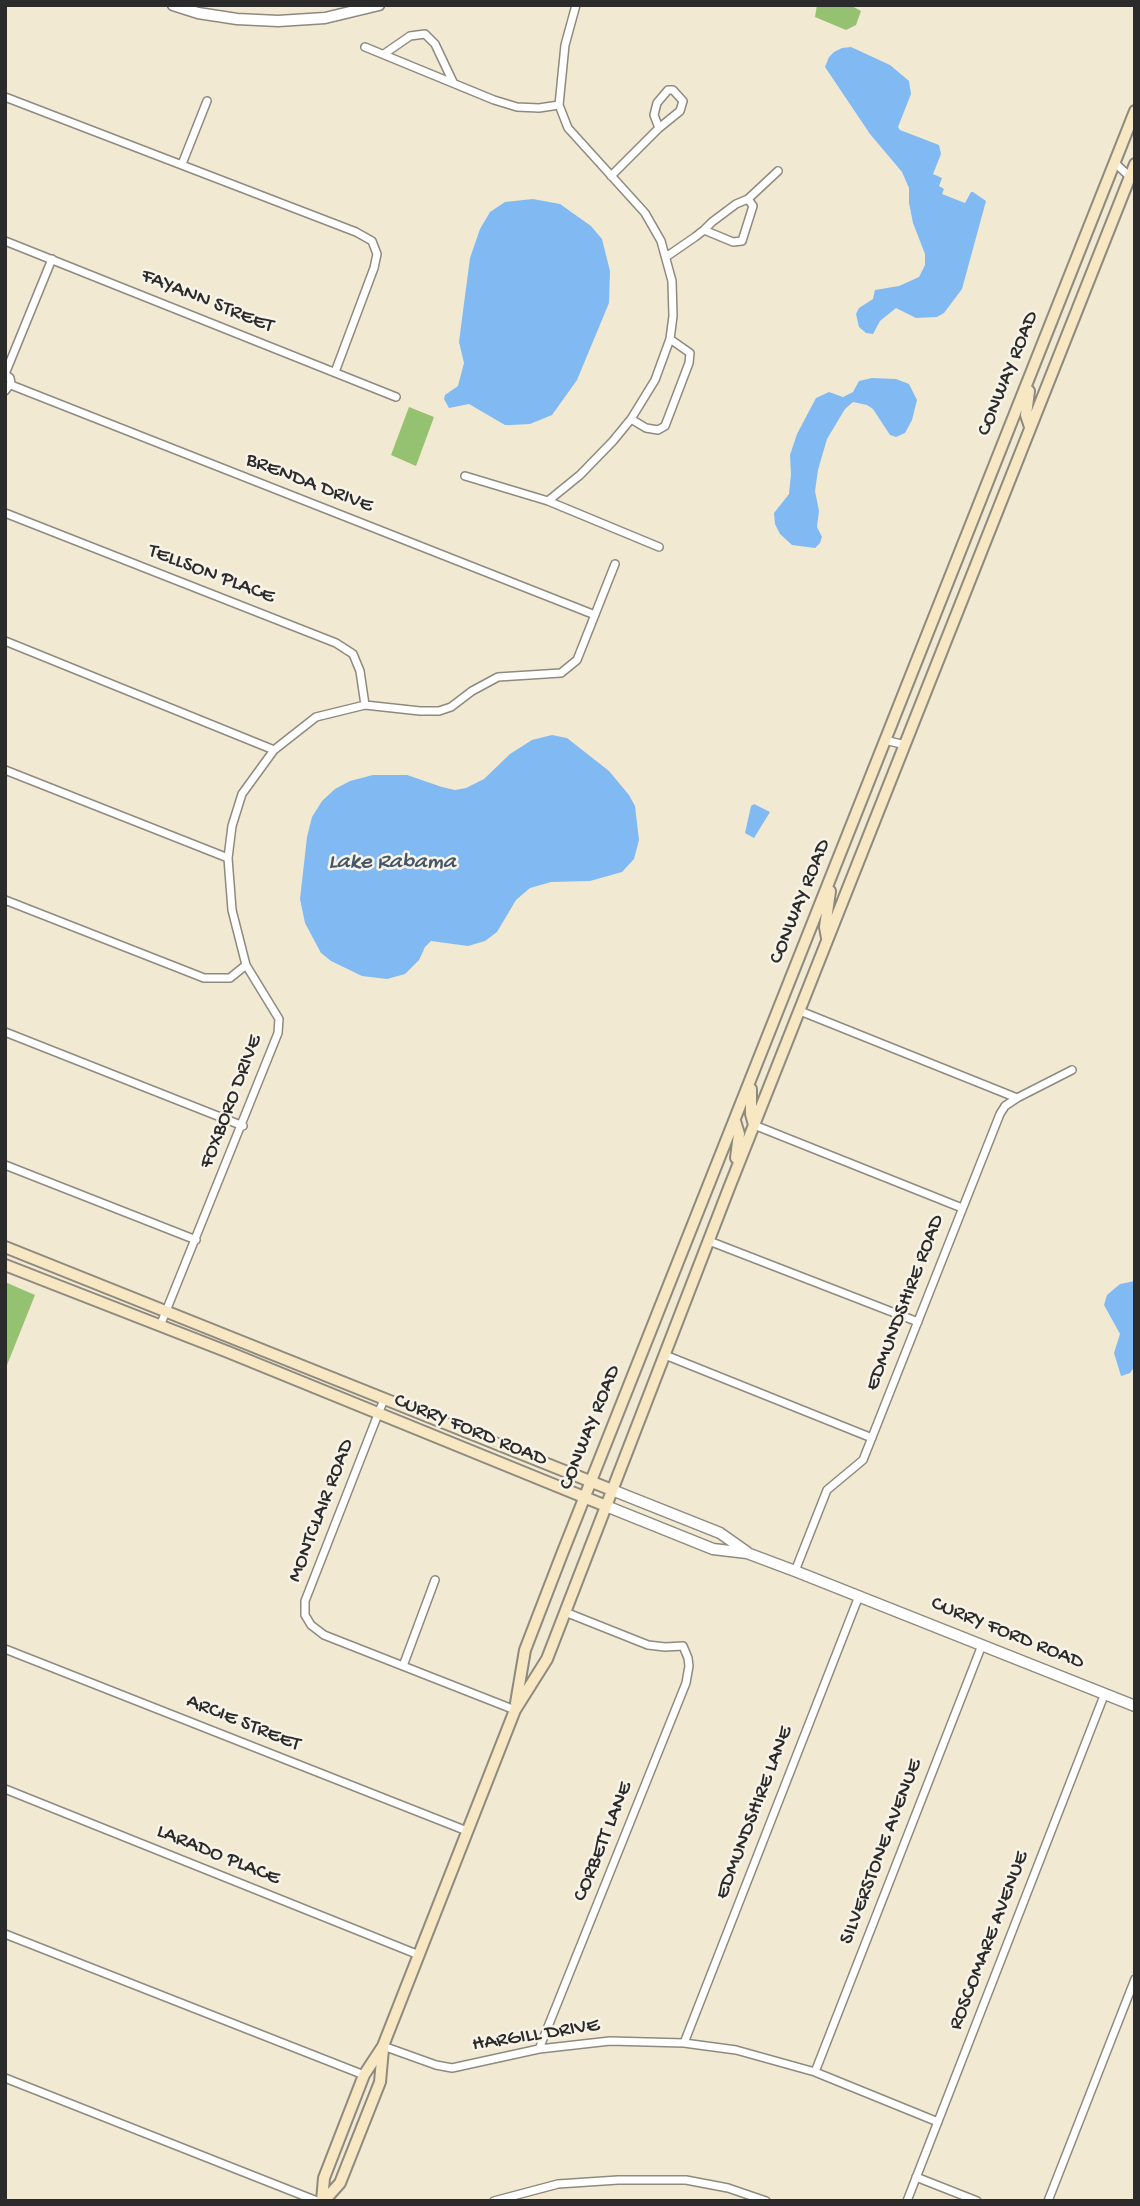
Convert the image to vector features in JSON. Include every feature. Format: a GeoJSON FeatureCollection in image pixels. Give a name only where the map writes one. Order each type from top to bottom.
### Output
{"type":"FeatureCollection","features":[{"type":"Feature","properties":{"kind":"main road","name":"CONWAY ROAD"},"geometry":{"type":"LineString","coordinates":[[321,2201],[324,2178],[364,2074],[383,2046],[514,1710],[525,1650],[584,1498],[1135,111]]}},
{"type":"Feature","properties":{"kind":"main road","name":"CONWAY ROAD"},"geometry":{"type":"LineString","coordinates":[[514,1710],[547,1659],[729,1188],[1135,164]]}},
{"type":"Feature","properties":{"kind":"main road"},"geometry":{"type":"LineString","coordinates":[[1030,427],[1026,405],[1034,364]]}},
{"type":"Feature","properties":{"kind":"main road"},"geometry":{"type":"LineString","coordinates":[[827,941],[825,927],[832,875]]}},
{"type":"Feature","properties":{"kind":"main road"},"geometry":{"type":"LineString","coordinates":[[752,1079],[750,1105],[754,1125]]}},
{"type":"Feature","properties":{"kind":"main road"},"geometry":{"type":"LineString","coordinates":[[729,1188],[739,1145],[735,1121]]}},
{"type":"Feature","properties":{"kind":"main road","name":"CURRY FORD ROAD"},"geometry":{"type":"LineString","coordinates":[[5,1247],[612,1490]]}},
{"type":"Feature","properties":{"kind":"main road","name":"CURRY FORD ROAD"},"geometry":{"type":"LineString","coordinates":[[5,1265],[606,1506]]}},
{"type":"Feature","properties":{"kind":"main road","name":"CONWAY ROAD"},"geometry":{"type":"LineString","coordinates":[[321,2201],[340,2183],[380,2082],[383,2046]]}},
{"type":"Feature","properties":{"kind":"street"},"geometry":{"type":"LineString","coordinates":[[173,5],[198,13],[237,19],[278,21],[326,18],[379,5]]}},
{"type":"Feature","properties":{"kind":"street"},"geometry":{"type":"LineString","coordinates":[[548,501],[580,475],[631,419],[654,380],[670,339],[673,316],[672,281],[661,241],[645,213],[568,128],[559,105],[565,45],[576,5]]}},
{"type":"Feature","properties":{"kind":"street"},"geometry":{"type":"LineString","coordinates":[[384,54],[410,36],[425,34],[435,44],[453,83]]}},
{"type":"Feature","properties":{"kind":"street"},"geometry":{"type":"LineString","coordinates":[[365,47],[517,107],[559,105]]}},
{"type":"Feature","properties":{"kind":"street"},"geometry":{"type":"LineString","coordinates":[[611,176],[680,111],[681,97],[673,90],[668,90],[657,103],[654,115],[659,128]]}},
{"type":"Feature","properties":{"kind":"street"},"geometry":{"type":"LineString","coordinates":[[5,97],[356,232],[372,241],[377,254],[374,268],[335,372]]}},
{"type":"Feature","properties":{"kind":"street"},"geometry":{"type":"LineString","coordinates":[[182,164],[207,101]]}},
{"type":"Feature","properties":{"kind":"street"},"geometry":{"type":"LineString","coordinates":[[1114,162],[1129,177]]}},
{"type":"Feature","properties":{"kind":"street"},"geometry":{"type":"LineString","coordinates":[[666,257],[736,204],[748,199],[778,171]]}},
{"type":"Feature","properties":{"kind":"street"},"geometry":{"type":"LineString","coordinates":[[704,230],[733,242],[742,241],[752,206],[748,199]]}},
{"type":"Feature","properties":{"kind":"street","name":"FAYANN STREET"},"geometry":{"type":"LineString","coordinates":[[5,241],[396,397]]}},
{"type":"Feature","properties":{"kind":"street"},"geometry":{"type":"LineString","coordinates":[[8,388],[10,378],[5,374],[52,259]]}},
{"type":"Feature","properties":{"kind":"street"},"geometry":{"type":"LineString","coordinates":[[631,419],[646,428],[658,430],[665,426],[690,354],[670,339]]}},
{"type":"Feature","properties":{"kind":"street","name":"BRENDA DRIVE"},"geometry":{"type":"LineString","coordinates":[[8,388],[595,615]]}},
{"type":"Feature","properties":{"kind":"street"},"geometry":{"type":"LineString","coordinates":[[465,476],[548,501],[659,547]]}},
{"type":"Feature","properties":{"kind":"street","name":"TELLSON PLACE"},"geometry":{"type":"LineString","coordinates":[[5,513],[336,643],[353,654],[360,671],[365,705]]}},
{"type":"Feature","properties":{"kind":"street","name":"FOXBORO DRIVE"},"geometry":{"type":"LineString","coordinates":[[160,1326],[243,1126],[278,1033],[279,1018],[246,965],[232,910],[228,858],[232,825],[242,794],[274,750],[316,717],[365,705],[439,711],[451,707],[471,691],[498,677],[561,673],[577,660],[615,564]]}},
{"type":"Feature","properties":{"kind":"street"},"geometry":{"type":"LineString","coordinates":[[5,642],[274,750]]}},
{"type":"Feature","properties":{"kind":"street"},"geometry":{"type":"LineString","coordinates":[[885,740],[905,745]]}},
{"type":"Feature","properties":{"kind":"street"},"geometry":{"type":"LineString","coordinates":[[5,769],[228,858]]}},
{"type":"Feature","properties":{"kind":"street"},"geometry":{"type":"LineString","coordinates":[[5,900],[204,978],[230,978],[246,965]]}},
{"type":"Feature","properties":{"kind":"street"},"geometry":{"type":"LineString","coordinates":[[800,1010],[1017,1098]]}},
{"type":"Feature","properties":{"kind":"street"},"geometry":{"type":"LineString","coordinates":[[5,1032],[243,1126]]}},
{"type":"Feature","properties":{"kind":"street","name":"EDMUNDSHIRE ROAD"},"geometry":{"type":"LineString","coordinates":[[795,1571],[827,1490],[863,1460],[1000,1114],[1005,1106],[1017,1098],[1072,1070]]}},
{"type":"Feature","properties":{"kind":"street"},"geometry":{"type":"LineString","coordinates":[[754,1125],[962,1208]]}},
{"type":"Feature","properties":{"kind":"street"},"geometry":{"type":"LineString","coordinates":[[5,1165],[196,1240]]}},
{"type":"Feature","properties":{"kind":"street"},"geometry":{"type":"LineString","coordinates":[[709,1241],[918,1322]]}},
{"type":"Feature","properties":{"kind":"street"},"geometry":{"type":"LineString","coordinates":[[182,1334],[188,1319]]}},
{"type":"Feature","properties":{"kind":"street"},"geometry":{"type":"LineString","coordinates":[[665,1355],[872,1438]]}},
{"type":"Feature","properties":{"kind":"street"},"geometry":{"type":"LineString","coordinates":[[336,1397],[343,1381]]}},
{"type":"Feature","properties":{"kind":"street","name":"MONTCLAIR ROAD"},"geometry":{"type":"LineString","coordinates":[[384,1399],[305,1601],[305,1615],[311,1625],[324,1635],[514,1710]]}},
{"type":"Feature","properties":{"kind":"street","name":"CURRY FORD ROAD"},"geometry":{"type":"LineString","coordinates":[[612,1490],[719,1532],[747,1553]]}},
{"type":"Feature","properties":{"kind":"street","name":"CURRY FORD ROAD"},"geometry":{"type":"LineString","coordinates":[[606,1506],[713,1549],[747,1553],[795,1571],[1135,1706]]}},
{"type":"Feature","properties":{"kind":"street"},"geometry":{"type":"LineString","coordinates":[[403,1666],[435,1580]]}},
{"type":"Feature","properties":{"kind":"street","name":"EDMUNDSHIRE LANE"},"geometry":{"type":"LineString","coordinates":[[684,2043],[859,1596]]}},
{"type":"Feature","properties":{"kind":"street","name":"CORBETT LANE"},"geometry":{"type":"LineString","coordinates":[[539,2049],[686,1683],[689,1666],[683,1646],[648,1645],[565,1612]]}},
{"type":"Feature","properties":{"kind":"street","name":"SILVERSTONE AVENUE"},"geometry":{"type":"LineString","coordinates":[[815,2072],[982,1645]]}},
{"type":"Feature","properties":{"kind":"street","name":"ARCIE STREET"},"geometry":{"type":"LineString","coordinates":[[5,1649],[467,1831]]}},
{"type":"Feature","properties":{"kind":"street","name":"ROSCOMARE AVENUE"},"geometry":{"type":"LineString","coordinates":[[907,2201],[1105,1693]]}},
{"type":"Feature","properties":{"kind":"street","name":"LARADO PLACE"},"geometry":{"type":"LineString","coordinates":[[5,1789],[419,1955]]}},
{"type":"Feature","properties":{"kind":"street"},"geometry":{"type":"LineString","coordinates":[[5,1934],[364,2074]]}},
{"type":"Feature","properties":{"kind":"street"},"geometry":{"type":"LineString","coordinates":[[1048,2201],[1135,1979]]}},
{"type":"Feature","properties":{"kind":"street","name":"HARGILL DRIVE"},"geometry":{"type":"LineString","coordinates":[[383,2046],[452,2068],[539,2049],[610,2042],[684,2043],[736,2050],[815,2072],[938,2122]]}},
{"type":"Feature","properties":{"kind":"street"},"geometry":{"type":"LineString","coordinates":[[5,2078],[321,2201]]}},
{"type":"Feature","properties":{"kind":"street"},"geometry":{"type":"LineString","coordinates":[[916,2177],[977,2201]]}},
{"type":"Feature","properties":{"kind":"street"},"geometry":{"type":"LineString","coordinates":[[494,2201],[558,2184],[618,2180],[686,2180],[728,2188],[766,2201]]}},
{"type":"Feature","properties":{"kind":"green space"},"geometry":{"type":"Polygon","coordinates":[[[817,5],[850,5],[861,11],[856,25],[846,30],[815,17],[817,5]]]}},
{"type":"Feature","properties":{"kind":"green space"},"geometry":{"type":"Polygon","coordinates":[[[409,407],[434,417],[416,466],[391,455],[409,407]]]}},
{"type":"Feature","properties":{"kind":"green space"},"geometry":{"type":"Polygon","coordinates":[[[5,1282],[35,1295],[5,1370],[5,1282]]]}},
{"type":"Feature","properties":{"kind":"water"},"geometry":{"type":"Polygon","coordinates":[[[851,47],[890,65],[909,81],[911,94],[898,127],[939,145],[941,154],[933,174],[942,178],[939,186],[944,189],[942,194],[965,203],[973,192],[986,201],[962,289],[944,313],[937,317],[916,318],[896,308],[880,321],[873,334],[866,333],[859,327],[856,314],[859,308],[873,299],[875,290],[899,286],[919,277],[925,265],[925,254],[913,223],[909,188],[902,172],[870,134],[825,67],[834,52],[851,47]]]}},
{"type":"Feature","properties":{"kind":"water"},"geometry":{"type":"Polygon","coordinates":[[[533,199],[560,204],[591,226],[602,239],[610,271],[609,303],[577,380],[552,415],[530,424],[505,425],[469,404],[449,408],[444,399],[445,395],[458,386],[464,363],[459,342],[470,258],[480,229],[490,212],[505,202],[533,199]]]}},
{"type":"Feature","properties":{"kind":"water"},"geometry":{"type":"Polygon","coordinates":[[[872,378],[896,379],[909,384],[917,400],[912,420],[905,433],[896,437],[890,435],[873,409],[867,405],[853,402],[845,409],[827,439],[818,470],[815,491],[819,511],[817,527],[822,537],[820,543],[815,548],[792,545],[780,534],[774,513],[789,494],[790,455],[797,434],[816,398],[829,392],[843,397],[853,392],[859,381],[872,378]]]}},
{"type":"Feature","properties":{"kind":"water","name":"Lake Rabama"},"geometry":{"type":"Polygon","coordinates":[[[552,735],[567,738],[609,771],[635,806],[639,840],[634,859],[622,872],[590,881],[551,882],[530,888],[516,900],[497,932],[485,941],[468,946],[431,941],[419,960],[405,974],[387,979],[362,976],[321,953],[305,923],[300,899],[307,837],[312,817],[322,801],[335,789],[350,781],[373,775],[407,775],[455,790],[466,788],[484,779],[510,754],[532,740],[552,735]]]}},
{"type":"Feature","properties":{"kind":"water"},"geometry":{"type":"Polygon","coordinates":[[[754,804],[770,812],[754,838],[745,833],[751,806],[754,804]]]}},
{"type":"Feature","properties":{"kind":"water"},"geometry":{"type":"Polygon","coordinates":[[[1135,1281],[1135,1366],[1130,1373],[1121,1376],[1114,1353],[1120,1334],[1104,1305],[1107,1295],[1120,1284],[1135,1281]]]}}]}
